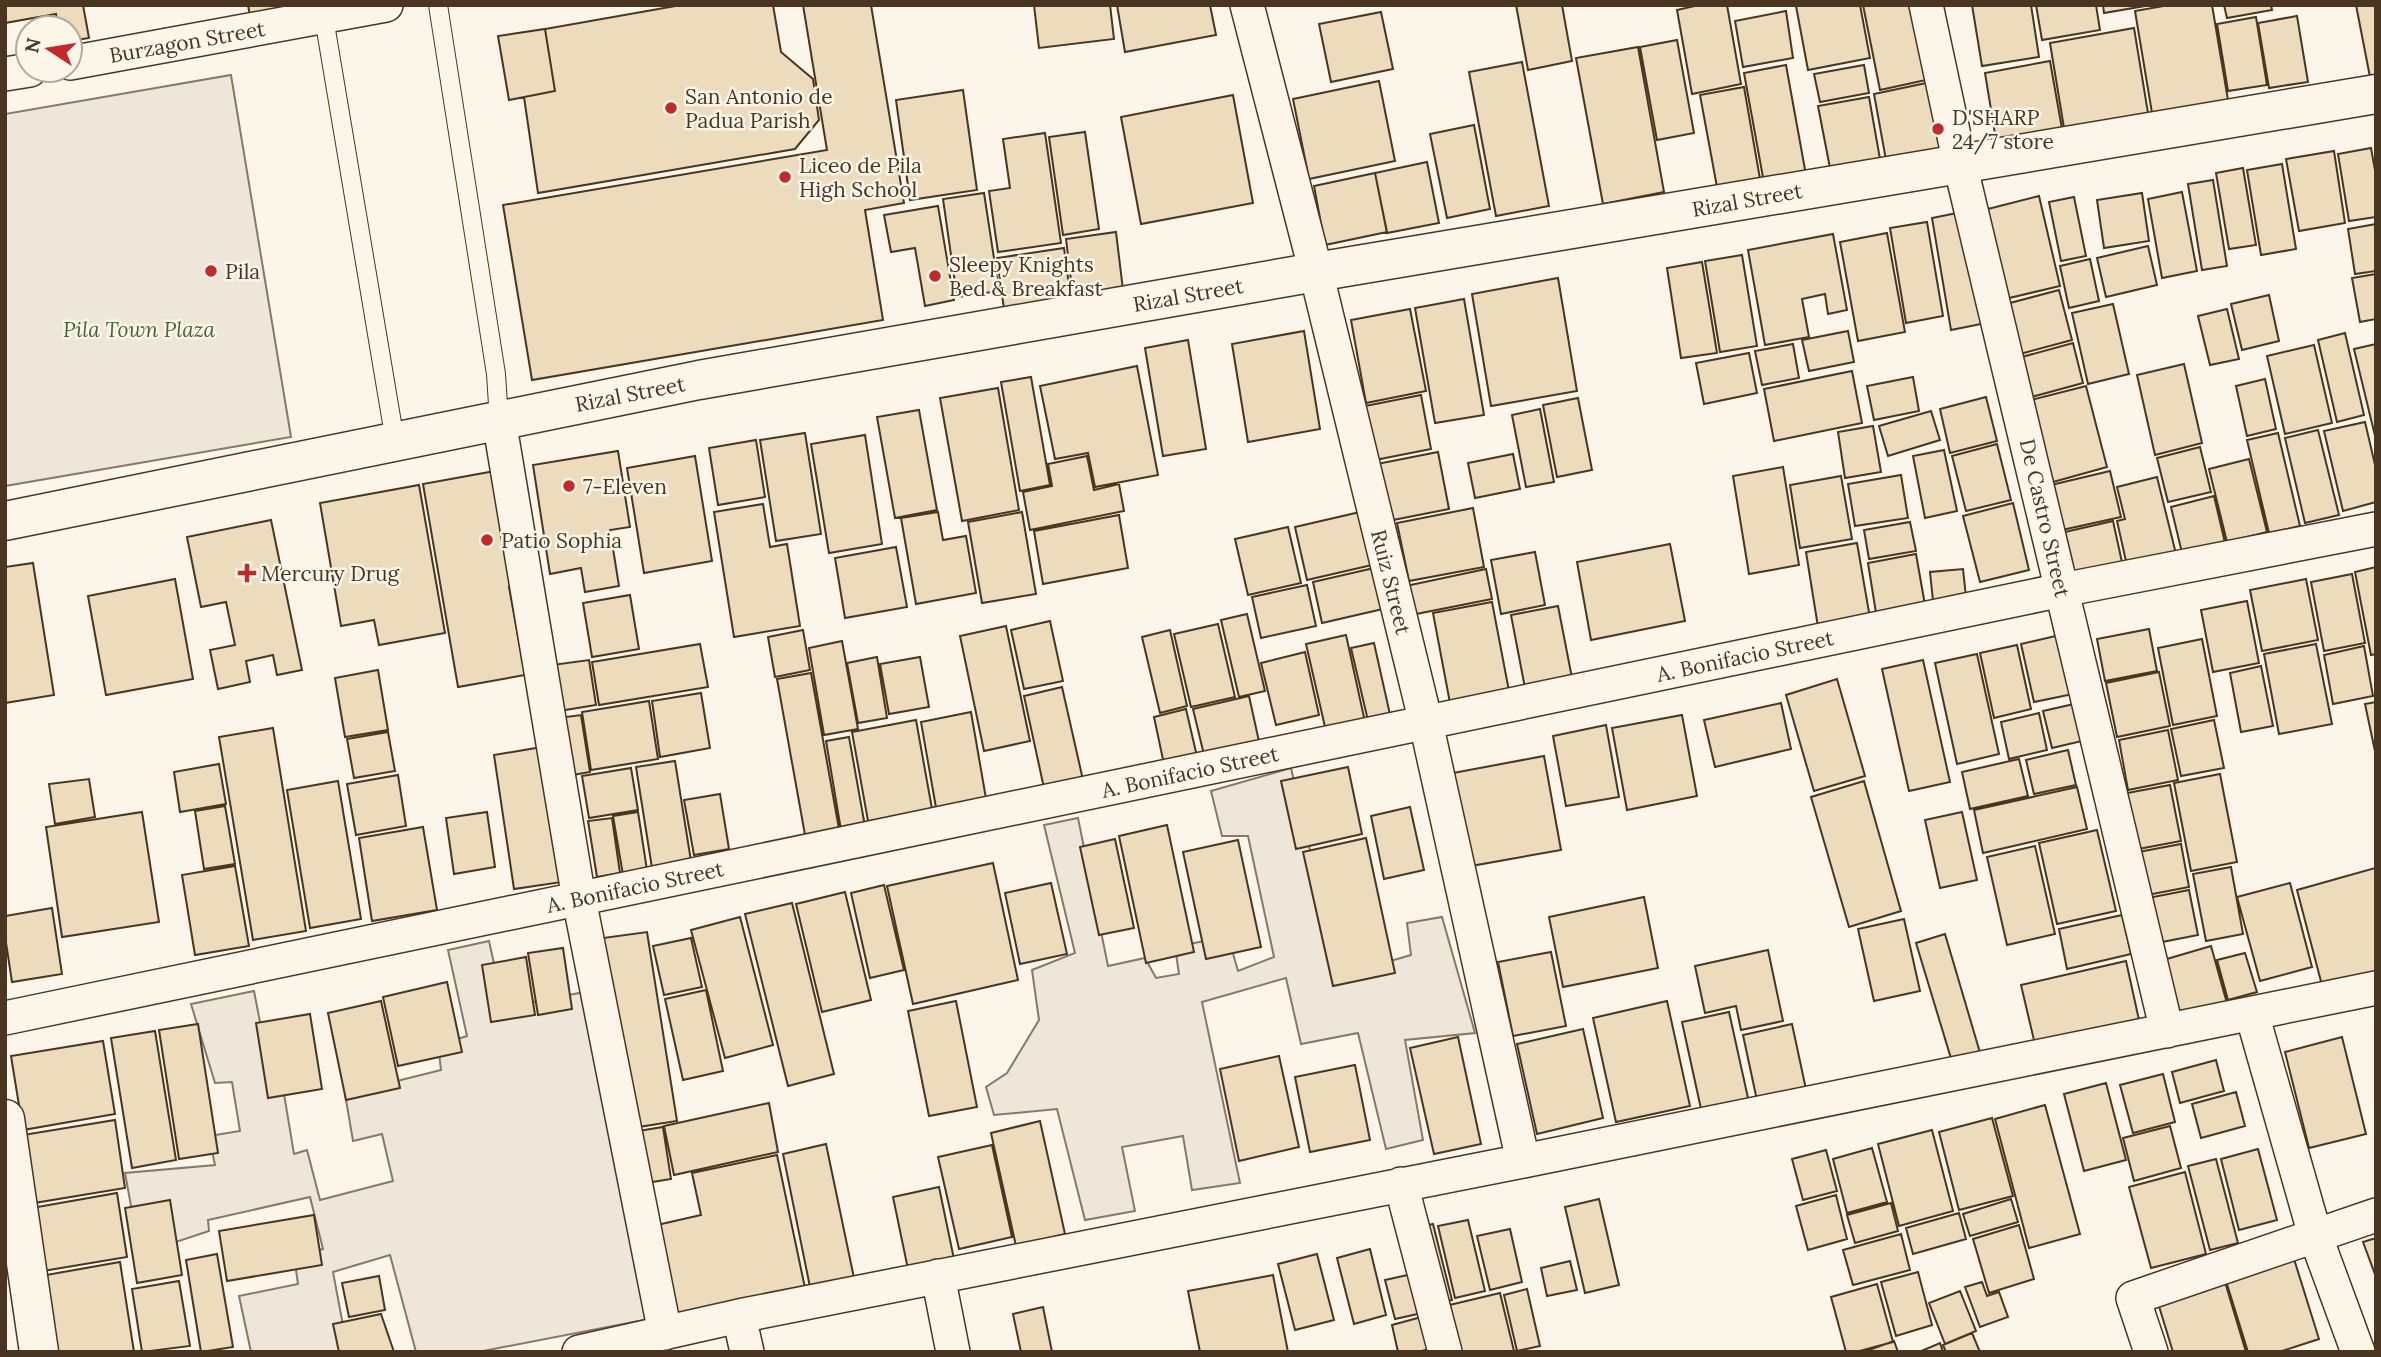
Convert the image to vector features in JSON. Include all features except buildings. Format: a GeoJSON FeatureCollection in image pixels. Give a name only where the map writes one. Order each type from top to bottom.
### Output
{"type":"FeatureCollection","features":[{"type":"Feature","properties":{"kind":"main road","name":"Rizal Street"},"geometry":{"type":"LineString","coordinates":[[5,521],[699,380],[1316,272],[2376,94]]}},
{"type":"Feature","properties":{"kind":"main road"},"geometry":{"type":"LineString","coordinates":[[5,1119],[39,1352]]}},
{"type":"Feature","properties":{"kind":"street","name":"Burzagon Street"},"geometry":{"type":"LineString","coordinates":[[84,61],[386,5]]}},
{"type":"Feature","properties":{"kind":"street","name":"Ruiz Street"},"geometry":{"type":"LineString","coordinates":[[1247,5],[1316,272],[1426,723],[1523,1161]]}},
{"type":"Feature","properties":{"kind":"street","name":"De Castro Street"},"geometry":{"type":"LineString","coordinates":[[1926,5],[1960,164],[2167,1031]]}},
{"type":"Feature","properties":{"kind":"street"},"geometry":{"type":"LineString","coordinates":[[499,420],[579,899],[665,1333]]}},
{"type":"Feature","properties":{"kind":"street","name":"A. Bonifacio Street"},"geometry":{"type":"LineString","coordinates":[[5,1018],[2062,590],[2376,529]]}},
{"type":"Feature","properties":{"kind":"street"},"geometry":{"type":"LineString","coordinates":[[579,1352],[739,1315],[1523,1161],[2376,988]]}},
{"type":"Feature","properties":{"kind":"street"},"geometry":{"type":"LineString","coordinates":[[2252,1014],[2315,1235],[2358,1352]]}},
{"type":"Feature","properties":{"kind":"street"},"geometry":{"type":"LineString","coordinates":[[1401,1184],[1445,1352]]}},
{"type":"Feature","properties":{"kind":"street"},"geometry":{"type":"LineString","coordinates":[[2151,1352],[2133,1298],[2376,1215]]}},
{"type":"Feature","properties":{"kind":"street"},"geometry":{"type":"LineString","coordinates":[[938,1276],[953,1352]]}},
{"type":"Feature","properties":{"kind":"street"},"geometry":{"type":"LineString","coordinates":[[739,1315],[747,1352]]}},
{"type":"Feature","properties":{"kind":"lane"},"geometry":{"type":"LineString","coordinates":[[439,5],[494,360],[499,420]]}},
{"type":"Feature","properties":{"kind":"lane"},"geometry":{"type":"LineString","coordinates":[[324,18],[395,441]]}},
{"type":"Feature","properties":{"kind":"green space","name":"Pila Town Plaza"},"geometry":{"type":"Polygon","coordinates":[[[231,75],[291,437],[5,486],[5,114],[231,75]]]}},
{"type":"Feature","properties":{"kind":"green space"},"geometry":{"type":"Polygon","coordinates":[[[1291,768],[1339,976],[1411,955],[1407,923],[1442,917],[1475,1033],[1405,1040],[1423,1140],[1386,1149],[1358,1033],[1301,1044],[1286,978],[1202,1002],[1240,1183],[1192,1190],[1183,1136],[1122,1147],[1135,1211],[1085,1220],[1057,1109],[994,1115],[986,1087],[1007,1073],[1039,1020],[1032,970],[1075,953],[1044,825],[1078,818],[1108,966],[1145,958],[1156,978],[1179,974],[1175,947],[1228,936],[1238,971],[1274,957],[1248,836],[1222,836],[1211,791],[1291,768]]]}},
{"type":"Feature","properties":{"kind":"green space"},"geometry":{"type":"Polygon","coordinates":[[[489,941],[504,1008],[589,991],[649,1319],[478,1352],[416,1352],[390,1255],[333,1272],[348,1352],[251,1352],[239,1296],[298,1284],[294,1256],[323,1249],[310,1197],[208,1220],[209,1231],[173,1243],[133,1217],[125,1173],[215,1165],[209,1136],[240,1131],[232,1082],[215,1083],[191,1004],[254,991],[272,1084],[282,1082],[294,1154],[307,1150],[320,1200],[393,1181],[382,1134],[353,1141],[345,1094],[441,1070],[438,1045],[467,1036],[448,950],[489,941]]]}},
{"type":"Feature","properties":{"kind":"place","name":"San Antonio de Padua Parish"},"geometry":{"type":"Point","coordinates":[671,108]}},
{"type":"Feature","properties":{"kind":"place","name":"D'SHARP 24/7 store"},"geometry":{"type":"Point","coordinates":[1938,129]}},
{"type":"Feature","properties":{"kind":"place","name":"Liceo de Pila High School"},"geometry":{"type":"Point","coordinates":[785,177]}},
{"type":"Feature","properties":{"kind":"place","name":"Pila"},"geometry":{"type":"Point","coordinates":[211,271]}},
{"type":"Feature","properties":{"kind":"place","name":"Sleepy Knights Bed & Breakfast"},"geometry":{"type":"Point","coordinates":[935,276]}},
{"type":"Feature","properties":{"kind":"place","name":"7-Eleven"},"geometry":{"type":"Point","coordinates":[569,486]}},
{"type":"Feature","properties":{"kind":"place","name":"Patio Sophia"},"geometry":{"type":"Point","coordinates":[487,540]}},
{"type":"Feature","properties":{"kind":"place","name":"Mercury Drug"},"geometry":{"type":"Point","coordinates":[247,573]}}]}
